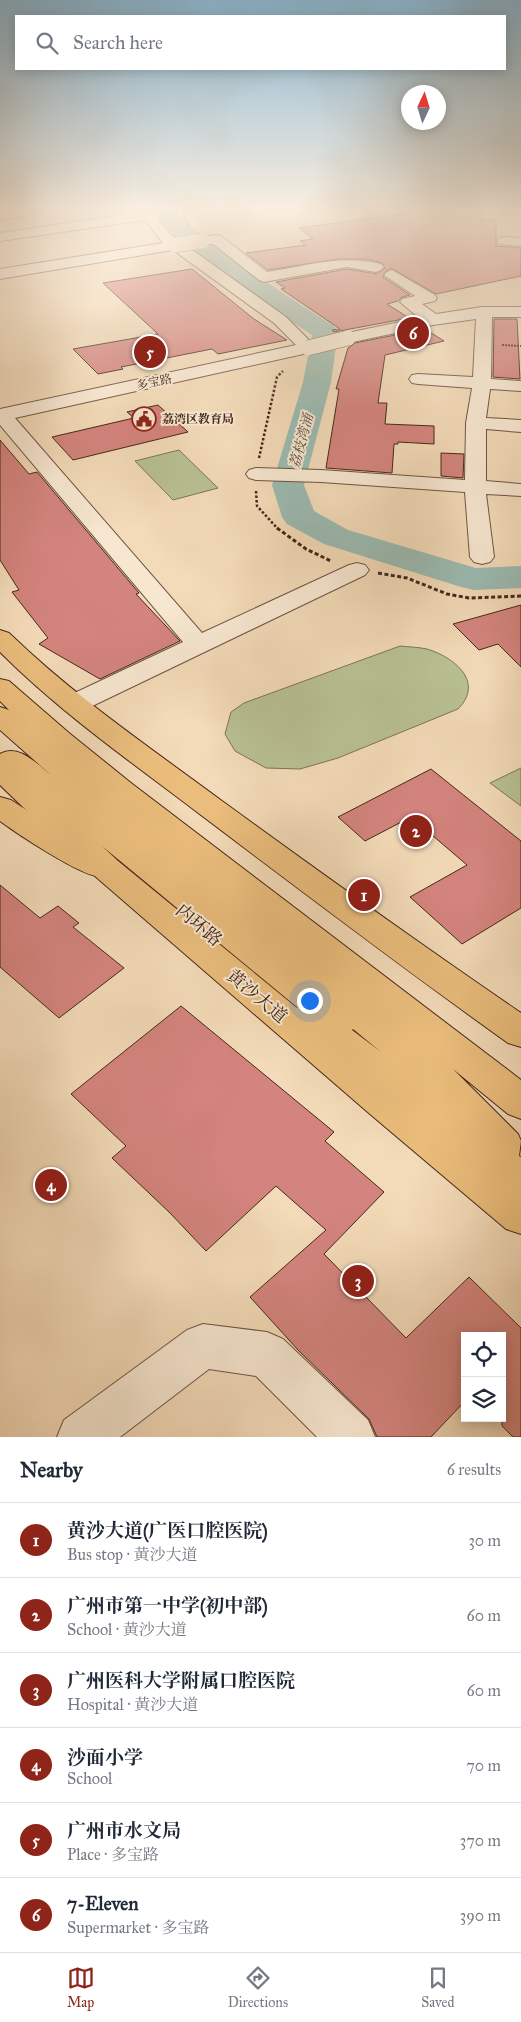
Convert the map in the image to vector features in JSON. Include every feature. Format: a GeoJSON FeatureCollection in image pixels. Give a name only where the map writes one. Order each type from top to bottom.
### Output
{"type":"FeatureCollection","features":[{"type":"Feature","properties":{"kind":"main road"},"geometry":{"type":"LineString","coordinates":[[0,638],[74,704],[384,936],[521,1032]]}},
{"type":"Feature","properties":{"kind":"main road"},"geometry":{"type":"LineString","coordinates":[[0,687],[67,746],[164,838],[432,1073],[513,1153]]}},
{"type":"Feature","properties":{"kind":"main road"},"geometry":{"type":"LineString","coordinates":[[0,716],[164,838],[363,977],[521,1080]]}},
{"type":"Feature","properties":{"kind":"main road"},"geometry":{"type":"LineString","coordinates":[[0,751],[78,810],[333,1018],[513,1153]]}},
{"type":"Feature","properties":{"kind":"main road","name":"内环路"},"geometry":{"type":"LineString","coordinates":[[0,757],[304,1012],[412,1099],[521,1181]]}},
{"type":"Feature","properties":{"kind":"main road","name":"黄沙大道"},"geometry":{"type":"LineString","coordinates":[[0,768],[107,869],[521,1215]]}},
{"type":"Feature","properties":{"kind":"main road"},"geometry":{"type":"LineString","coordinates":[[0,808],[45,837],[107,869]]}},
{"type":"Feature","properties":{"kind":"main road"},"geometry":{"type":"LineString","coordinates":[[363,977],[521,1102]]}},
{"type":"Feature","properties":{"kind":"street"},"geometry":{"type":"LineString","coordinates":[[222,277],[280,320],[308,348]]}},
{"type":"Feature","properties":{"kind":"street"},"geometry":{"type":"LineString","coordinates":[[395,277],[429,298],[408,302],[433,320],[482,312],[521,312]]}},
{"type":"Feature","properties":{"kind":"street"},"geometry":{"type":"LineString","coordinates":[[482,312],[485,320],[482,384],[476,423],[475,488],[482,557]]}},
{"type":"Feature","properties":{"kind":"street","name":"多宝路"},"geometry":{"type":"LineString","coordinates":[[1,415],[433,320]]}},
{"type":"Feature","properties":{"kind":"street"},"geometry":{"type":"LineString","coordinates":[[418,379],[521,386]]}},
{"type":"Feature","properties":{"kind":"street"},"geometry":{"type":"LineString","coordinates":[[1,415],[198,644]]}},
{"type":"Feature","properties":{"kind":"street"},"geometry":{"type":"LineString","coordinates":[[476,423],[521,426]]}},
{"type":"Feature","properties":{"kind":"street"},"geometry":{"type":"LineString","coordinates":[[262,474],[321,476],[521,490]]}},
{"type":"Feature","properties":{"kind":"street"},"geometry":{"type":"LineString","coordinates":[[74,704],[357,570]]}},
{"type":"Feature","properties":{"kind":"street"},"geometry":{"type":"LineString","coordinates":[[80,1437],[203,1346],[267,1355],[351,1437]]}},
{"type":"Feature","properties":{"kind":"path"},"geometry":{"type":"LineString","coordinates":[[275,356],[287,367],[276,376],[257,506],[282,533],[306,549],[357,570],[407,578],[439,591],[469,598],[521,596]]}},
{"type":"Feature","properties":{"kind":"green space"},"geometry":{"type":"Polygon","coordinates":[[[179,450],[218,488],[173,500],[135,461],[179,450]]]}},
{"type":"Feature","properties":{"kind":"green space"},"geometry":{"type":"Polygon","coordinates":[[[400,646],[424,648],[456,664],[467,680],[468,689],[466,699],[458,709],[338,758],[300,769],[266,768],[235,751],[225,734],[231,712],[244,703],[400,646]]]}},
{"type":"Feature","properties":{"kind":"green space"},"geometry":{"type":"Polygon","coordinates":[[[521,768],[521,806],[490,783],[521,768]]]}},
{"type":"Feature","properties":{"kind":"building"},"geometry":{"type":"Polygon","coordinates":[[[141,277],[202,277],[254,319],[287,340],[218,354],[212,349],[121,367],[123,369],[98,374],[73,349],[158,334],[103,283],[141,277]]]}},
{"type":"Feature","properties":{"kind":"building"},"geometry":{"type":"Polygon","coordinates":[[[303,277],[383,277],[410,295],[387,304],[409,318],[334,332],[332,330],[340,329],[281,289],[285,288],[276,282],[303,277]]]}},
{"type":"Feature","properties":{"kind":"building"},"geometry":{"type":"Polygon","coordinates":[[[407,277],[516,277],[436,294],[407,277]]]}},
{"type":"Feature","properties":{"kind":"building"},"geometry":{"type":"Polygon","coordinates":[[[494,319],[517,319],[520,379],[493,377],[494,319]]]}},
{"type":"Feature","properties":{"kind":"building"},"geometry":{"type":"Polygon","coordinates":[[[425,329],[444,341],[385,355],[378,403],[387,403],[385,424],[434,426],[434,444],[398,442],[398,444],[394,444],[392,473],[326,468],[339,389],[336,389],[348,348],[355,343],[425,329]]]}},
{"type":"Feature","properties":{"kind":"building","name":"荔湾区教育局"},"geometry":{"type":"Polygon","coordinates":[[[158,405],[188,432],[73,460],[52,437],[134,418],[127,412],[158,405]]]}},
{"type":"Feature","properties":{"kind":"building"},"geometry":{"type":"Polygon","coordinates":[[[0,440],[29,474],[37,472],[139,593],[136,594],[180,641],[100,679],[39,644],[48,638],[12,592],[19,590],[0,560],[0,440]]]}},
{"type":"Feature","properties":{"kind":"building"},"geometry":{"type":"Polygon","coordinates":[[[441,453],[464,454],[463,478],[441,476],[441,453]]]}},
{"type":"Feature","properties":{"kind":"building"},"geometry":{"type":"Polygon","coordinates":[[[521,605],[521,667],[498,644],[479,650],[453,624],[521,605]]]}},
{"type":"Feature","properties":{"kind":"building"},"geometry":{"type":"Polygon","coordinates":[[[431,769],[521,841],[521,908],[462,944],[410,897],[467,865],[411,817],[365,841],[338,817],[431,769]]]}},
{"type":"Feature","properties":{"kind":"building"},"geometry":{"type":"Polygon","coordinates":[[[0,885],[40,918],[58,906],[79,923],[73,927],[124,968],[59,1018],[0,967],[0,885]]]}},
{"type":"Feature","properties":{"kind":"building"},"geometry":{"type":"Polygon","coordinates":[[[181,1006],[334,1132],[325,1141],[384,1192],[324,1254],[406,1338],[469,1277],[521,1328],[521,1437],[513,1437],[502,1426],[502,1422],[506,1422],[506,1332],[461,1332],[461,1405],[431,1437],[377,1437],[369,1419],[298,1350],[250,1297],[326,1230],[276,1186],[206,1251],[170,1213],[112,1158],[126,1146],[71,1094],[181,1006]]]}},
{"type":"Feature","properties":{"kind":"waterway","name":"荔枝湾涌"},"geometry":{"type":"LineString","coordinates":[[243,277],[325,332],[317,382],[288,485],[299,517],[336,537],[474,579],[521,577]]}},
{"type":"Feature","properties":{"kind":"place","name":"7-Eleven"},"geometry":{"type":"Point","coordinates":[413,333]}},
{"type":"Feature","properties":{"kind":"place","name":"广州市水文局"},"geometry":{"type":"Point","coordinates":[150,352]}},
{"type":"Feature","properties":{"kind":"place","name":"荔湾区教育局"},"geometry":{"type":"Point","coordinates":[144,419]}},
{"type":"Feature","properties":{"kind":"place","name":"广州市第一中学(初中部)"},"geometry":{"type":"Point","coordinates":[416,831]}},
{"type":"Feature","properties":{"kind":"place","name":"黄沙大道(广医口腔医院)"},"geometry":{"type":"Point","coordinates":[364,895]}},
{"type":"Feature","properties":{"kind":"place","name":"沙面小学"},"geometry":{"type":"Point","coordinates":[51,1185]}},
{"type":"Feature","properties":{"kind":"place","name":"广州医科大学附属口腔医院"},"geometry":{"type":"Point","coordinates":[358,1281]}}]}
